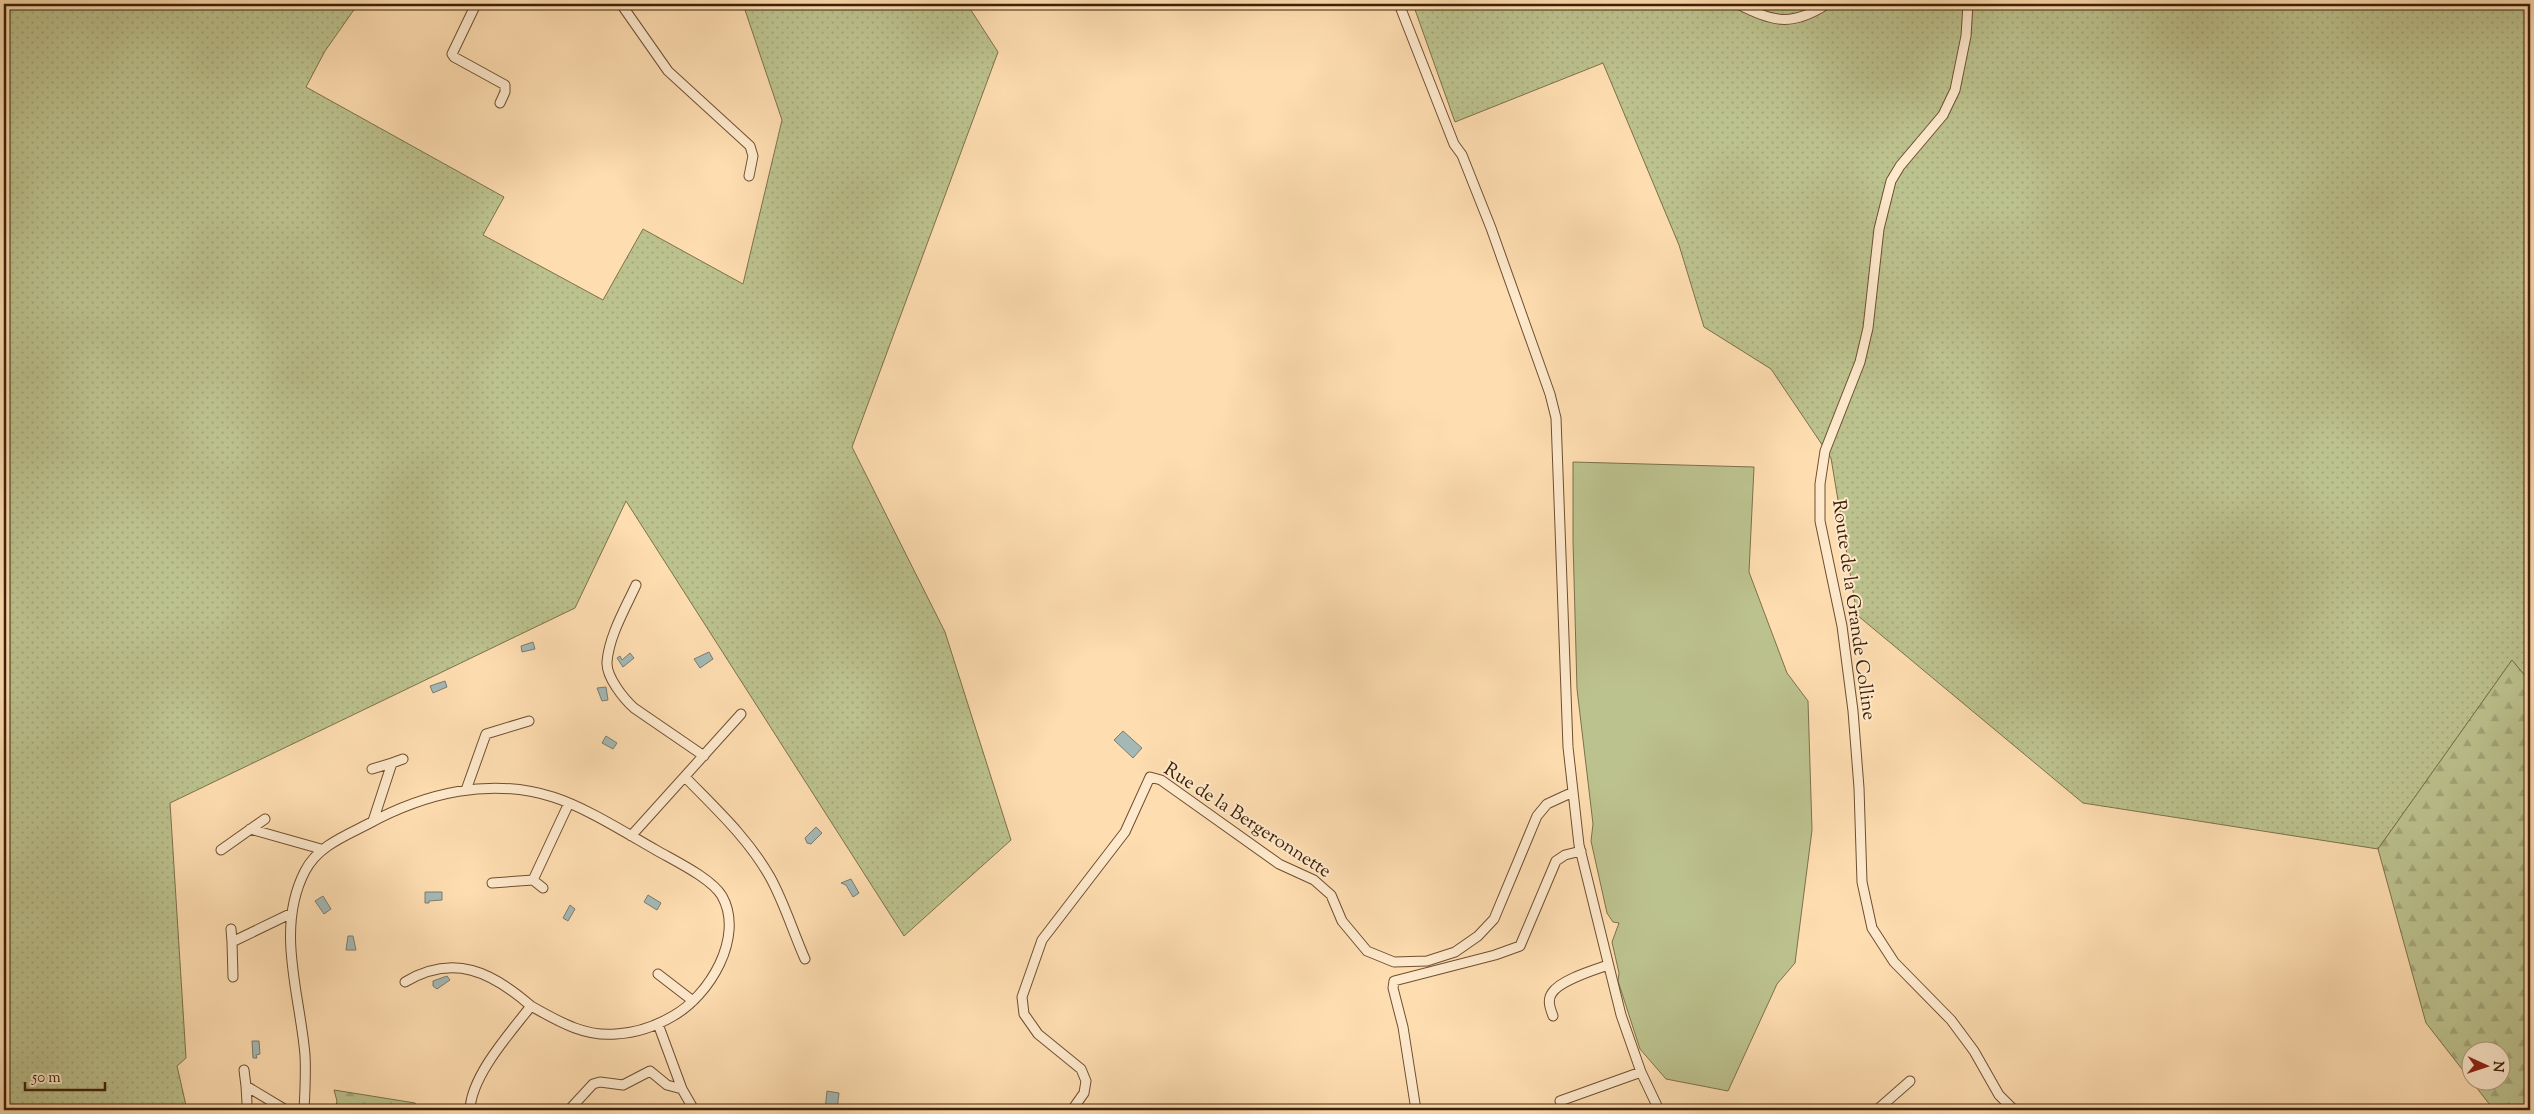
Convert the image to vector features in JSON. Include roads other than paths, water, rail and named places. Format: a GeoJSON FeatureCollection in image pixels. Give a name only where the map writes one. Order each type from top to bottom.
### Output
{"type":"FeatureCollection","features":[{"type":"Feature","properties":{"kind":"street"},"geometry":{"type":"LineString","coordinates":[[476,4],[452,54],[454,57],[505,86],[505,92],[500,103]]}},
{"type":"Feature","properties":{"kind":"street"},"geometry":{"type":"LineString","coordinates":[[621,4],[668,70],[750,146],[753,156],[749,176]]}},
{"type":"Feature","properties":{"kind":"street"},"geometry":{"type":"LineString","coordinates":[[1400,4],[1454,144],[1462,155],[1491,228],[1550,394],[1556,418],[1562,620],[1573,792],[1580,850],[1621,1015],[1641,1072],[1659,1110]]}},
{"type":"Feature","properties":{"kind":"street"},"geometry":{"type":"LineString","coordinates":[[1738,4],[1774,20],[1796,20],[1826,4]]}},
{"type":"Feature","properties":{"kind":"street","name":"Route de la Grande Colline"},"geometry":{"type":"LineString","coordinates":[[1968,4],[1966,36],[1955,90],[1943,115],[1900,166],[1889,188],[1879,229],[1868,328],[1860,362],[1824,451],[1820,484],[1820,521],[1842,626],[1859,788],[1862,882],[1872,928],[1894,962],[1951,1020],[1974,1051],[1999,1095],[2014,1110]]}},
{"type":"Feature","properties":{"kind":"street"},"geometry":{"type":"LineString","coordinates":[[636,585],[616,632],[607,663],[610,674],[627,702],[704,756]]}},
{"type":"Feature","properties":{"kind":"street"},"geometry":{"type":"LineString","coordinates":[[631,836],[741,714]]}},
{"type":"Feature","properties":{"kind":"street"},"geometry":{"type":"LineString","coordinates":[[466,790],[486,734],[529,721]]}},
{"type":"Feature","properties":{"kind":"street"},"geometry":{"type":"LineString","coordinates":[[372,769],[403,759]]}},
{"type":"Feature","properties":{"kind":"street"},"geometry":{"type":"LineString","coordinates":[[373,821],[392,763]]}},
{"type":"Feature","properties":{"kind":"street"},"geometry":{"type":"LineString","coordinates":[[685,777],[743,838],[761,862],[771,878],[805,959]]}},
{"type":"Feature","properties":{"kind":"street","name":"Rue de la Bergeronnette"},"geometry":{"type":"LineString","coordinates":[[1072,1110],[1084,1092],[1086,1081],[1081,1069],[1038,1034],[1024,1014],[1022,998],[1042,940],[1125,832],[1150,777],[1162,780],[1279,864],[1314,880],[1331,895],[1342,921],[1367,951],[1394,962],[1427,961],[1455,952],[1478,936],[1494,919],[1538,816],[1547,804],[1573,792]]}},
{"type":"Feature","properties":{"kind":"street"},"geometry":{"type":"LineString","coordinates":[[304,1110],[305,1056],[293,978],[292,913],[305,871],[321,849],[373,821],[425,799],[466,790],[494,788],[540,793],[569,803],[631,836],[710,884],[721,894],[726,906],[730,937],[727,950],[722,961],[693,1001],[675,1015],[658,1024],[617,1034],[584,1032],[556,1020],[531,1006],[496,980],[479,972],[459,967],[422,972],[405,982]]}},
{"type":"Feature","properties":{"kind":"street"},"geometry":{"type":"LineString","coordinates":[[534,880],[569,803]]}},
{"type":"Feature","properties":{"kind":"street"},"geometry":{"type":"LineString","coordinates":[[221,850],[265,819]]}},
{"type":"Feature","properties":{"kind":"street"},"geometry":{"type":"LineString","coordinates":[[250,829],[321,849]]}},
{"type":"Feature","properties":{"kind":"street"},"geometry":{"type":"LineString","coordinates":[[1416,1110],[1403,1027],[1393,988],[1394,981],[1495,955],[1520,946],[1556,861],[1565,855],[1580,850]]}},
{"type":"Feature","properties":{"kind":"street"},"geometry":{"type":"LineString","coordinates":[[492,883],[534,880],[543,888]]}},
{"type":"Feature","properties":{"kind":"street"},"geometry":{"type":"LineString","coordinates":[[232,942],[292,913]]}},
{"type":"Feature","properties":{"kind":"street"},"geometry":{"type":"LineString","coordinates":[[231,929],[233,977]]}},
{"type":"Feature","properties":{"kind":"street"},"geometry":{"type":"LineString","coordinates":[[1553,1016],[1549,1003],[1551,994],[1557,988],[1586,972],[1608,965]]}},
{"type":"Feature","properties":{"kind":"street"},"geometry":{"type":"LineString","coordinates":[[658,974],[693,1001]]}},
{"type":"Feature","properties":{"kind":"street"},"geometry":{"type":"LineString","coordinates":[[470,1110],[471,1097],[481,1073],[531,1006]]}},
{"type":"Feature","properties":{"kind":"street"},"geometry":{"type":"LineString","coordinates":[[658,1024],[682,1089],[694,1110]]}},
{"type":"Feature","properties":{"kind":"street"},"geometry":{"type":"LineString","coordinates":[[244,1070],[247,1103]]}},
{"type":"Feature","properties":{"kind":"street"},"geometry":{"type":"LineString","coordinates":[[569,1110],[593,1084],[600,1082],[623,1085],[650,1071],[667,1085],[682,1089]]}},
{"type":"Feature","properties":{"kind":"street"},"geometry":{"type":"LineString","coordinates":[[1560,1101],[1641,1072]]}},
{"type":"Feature","properties":{"kind":"street"},"geometry":{"type":"LineString","coordinates":[[1877,1110],[1910,1081]]}},
{"type":"Feature","properties":{"kind":"street"},"geometry":{"type":"LineString","coordinates":[[246,1086],[286,1110]]}}]}
